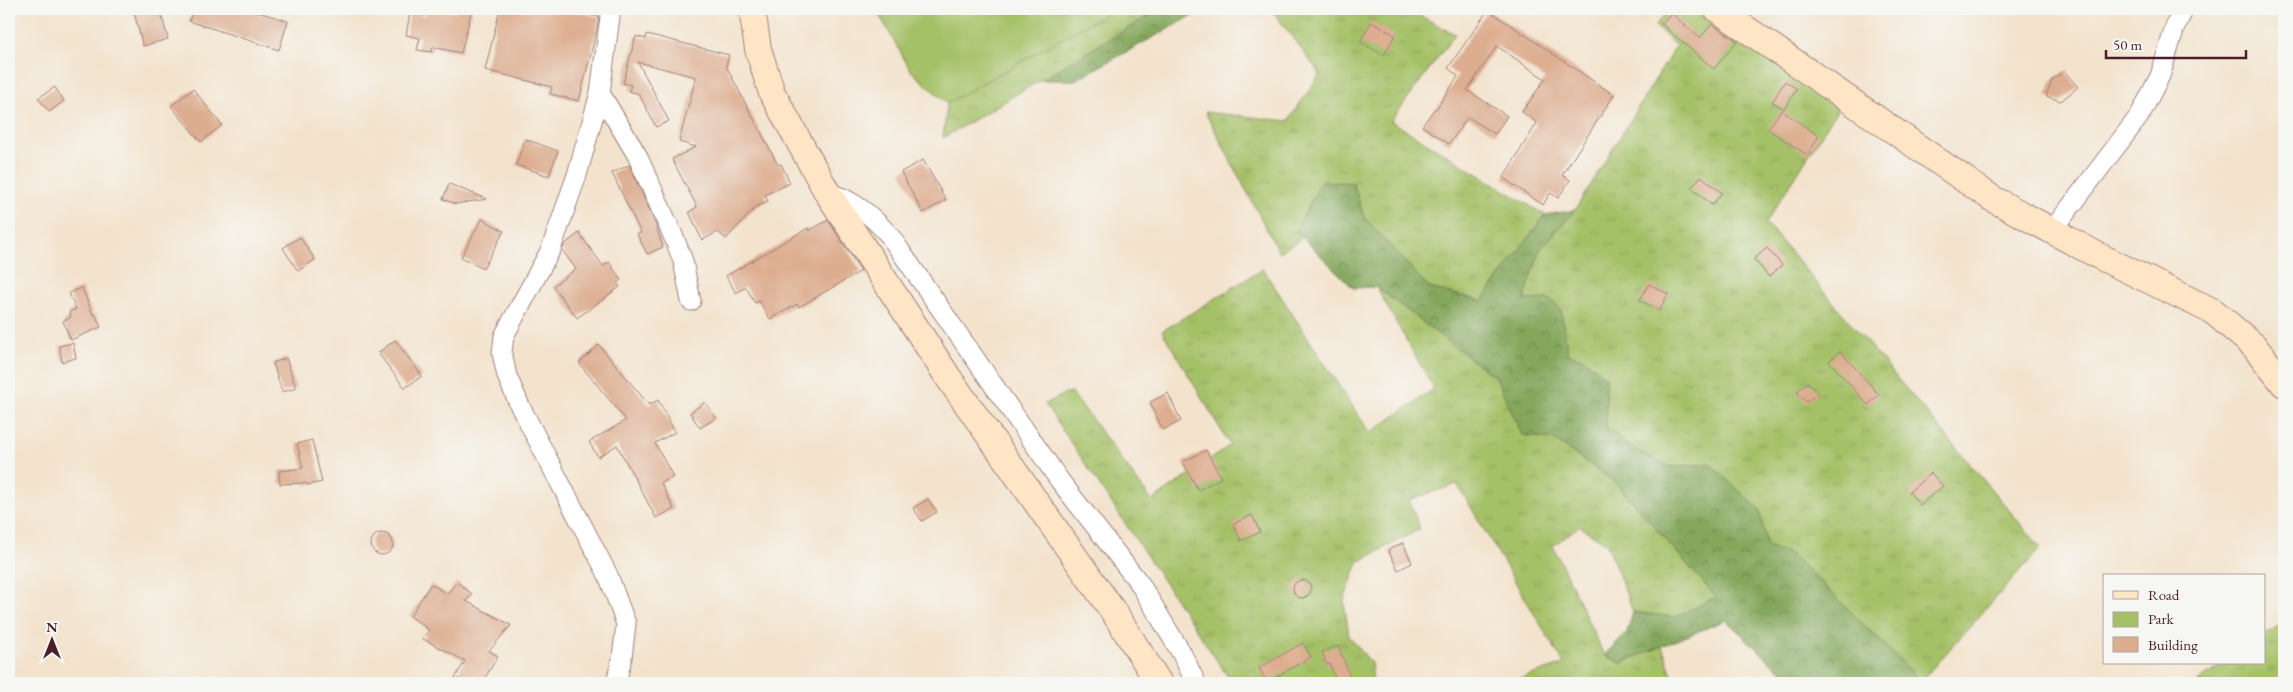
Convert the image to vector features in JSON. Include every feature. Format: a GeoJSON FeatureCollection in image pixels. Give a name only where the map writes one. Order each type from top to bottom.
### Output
{"type":"FeatureCollection","features":[{"type":"Feature","properties":{"kind":"main road"},"geometry":{"type":"LineString","coordinates":[[752,9],[758,49],[772,93],[827,192],[948,377],[1115,614],[1159,683]]}},
{"type":"Feature","properties":{"kind":"main road"},"geometry":{"type":"LineString","coordinates":[[1717,9],[1993,200],[2214,312],[2254,346],[2284,384]]}},
{"type":"Feature","properties":{"kind":"street"},"geometry":{"type":"LineString","coordinates":[[611,9],[600,93],[577,175],[550,249],[504,336],[502,353],[507,376],[520,406],[608,575],[626,624],[622,658],[616,683]]}},
{"type":"Feature","properties":{"kind":"street"},"geometry":{"type":"LineString","coordinates":[[2052,231],[2140,115],[2160,76],[2175,26],[2184,9]]}},
{"type":"Feature","properties":{"kind":"street"},"geometry":{"type":"LineString","coordinates":[[600,93],[636,155],[675,240],[683,260],[690,301]]}},
{"type":"Feature","properties":{"kind":"street"},"geometry":{"type":"LineString","coordinates":[[827,192],[843,197],[861,207],[890,236],[1060,481],[1140,584],[1182,654],[1196,683]]}},
{"type":"Feature","properties":{"kind":"green space"},"geometry":{"type":"Polygon","coordinates":[[[876,9],[1115,9],[947,103],[911,71],[876,9]]]}},
{"type":"Feature","properties":{"kind":"green space"},"geometry":{"type":"Polygon","coordinates":[[[1115,9],[1160,9],[943,138],[947,103],[1115,9]]]}},
{"type":"Feature","properties":{"kind":"green space"},"geometry":{"type":"Polygon","coordinates":[[[1160,9],[1205,9],[1075,80],[1041,80],[1160,9]]]}},
{"type":"Feature","properties":{"kind":"green space"},"geometry":{"type":"Polygon","coordinates":[[[1271,9],[1407,9],[1455,34],[1391,121],[1545,215],[1483,301],[1429,288],[1364,217],[1353,183],[1296,231],[1302,238],[1279,253],[1205,112],[1288,121],[1320,74],[1271,9]]]}},
{"type":"Feature","properties":{"kind":"green space"},"geometry":{"type":"Polygon","coordinates":[[[1669,9],[1702,9],[1843,101],[1766,223],[2041,548],[1921,681],[1793,555],[1767,546],[1759,509],[1709,464],[1670,467],[1630,447],[1606,426],[1606,377],[1584,359],[1568,354],[1561,310],[1549,299],[1524,300],[1540,250],[1575,210],[1676,46],[1655,26],[1669,9]]]}},
{"type":"Feature","properties":{"kind":"green space"},"geometry":{"type":"Polygon","coordinates":[[[1321,181],[1353,183],[1364,217],[1429,288],[1482,301],[1545,215],[1575,210],[1540,250],[1524,300],[1549,299],[1561,310],[1568,354],[1584,359],[1606,377],[1606,426],[1630,447],[1670,467],[1709,463],[1759,509],[1767,546],[1793,555],[1923,683],[1793,683],[1726,620],[1621,663],[1604,655],[1627,632],[1633,612],[1675,617],[1716,597],[1616,483],[1553,439],[1522,435],[1497,379],[1377,287],[1353,288],[1296,231],[1321,181]]]}},
{"type":"Feature","properties":{"kind":"green space"},"geometry":{"type":"Polygon","coordinates":[[[1263,269],[1370,433],[1434,389],[1376,287],[1498,379],[1522,435],[1553,439],[1616,483],[1716,597],[1675,617],[1633,612],[1607,544],[1579,526],[1553,546],[1604,655],[1621,663],[1662,646],[1675,683],[1507,683],[1564,664],[1457,484],[1409,500],[1420,529],[1358,562],[1344,601],[1349,636],[1371,663],[1373,683],[1232,683],[1045,404],[1071,391],[1152,501],[1230,445],[1162,331],[1263,269]]]}},
{"type":"Feature","properties":{"kind":"green space"},"geometry":{"type":"Polygon","coordinates":[[[2284,622],[2284,683],[2196,683],[2223,664],[2266,664],[2266,634],[2284,622]]]}},
{"type":"Feature","properties":{"kind":"building"},"geometry":{"type":"Polygon","coordinates":[[[133,9],[160,9],[168,39],[143,46],[133,9]]]}},
{"type":"Feature","properties":{"kind":"building"},"geometry":{"type":"Polygon","coordinates":[[[193,9],[248,9],[288,21],[279,50],[189,21],[193,9]]]}},
{"type":"Feature","properties":{"kind":"building"},"geometry":{"type":"Polygon","coordinates":[[[427,9],[456,12],[456,9],[472,9],[461,53],[433,47],[432,52],[417,50],[420,38],[406,35],[410,13],[425,16],[427,9]]]}},
{"type":"Feature","properties":{"kind":"building"},"geometry":{"type":"Polygon","coordinates":[[[500,9],[566,9],[599,17],[579,101],[550,94],[552,87],[485,70],[500,9]]]}},
{"type":"Feature","properties":{"kind":"building"},"geometry":{"type":"Polygon","coordinates":[[[1488,10],[1614,95],[1562,175],[1570,180],[1558,198],[1550,193],[1543,205],[1503,178],[1537,123],[1522,112],[1545,79],[1497,46],[1467,90],[1507,116],[1495,134],[1468,117],[1449,144],[1422,126],[1458,76],[1448,68],[1488,10]]]}},
{"type":"Feature","properties":{"kind":"building"},"geometry":{"type":"Polygon","coordinates":[[[1671,13],[1700,38],[1712,24],[1737,41],[1714,69],[1661,24],[1671,13]]]}},
{"type":"Feature","properties":{"kind":"building"},"geometry":{"type":"Polygon","coordinates":[[[1371,22],[1395,35],[1384,55],[1360,42],[1371,22]]]}},
{"type":"Feature","properties":{"kind":"building"},"geometry":{"type":"Polygon","coordinates":[[[647,34],[729,55],[726,66],[778,165],[781,164],[790,183],[765,195],[768,201],[756,207],[726,239],[718,232],[702,240],[689,212],[697,207],[672,159],[696,147],[679,142],[696,77],[638,62],[669,121],[656,127],[639,94],[629,91],[631,85],[623,83],[636,36],[646,39],[647,34]]]}},
{"type":"Feature","properties":{"kind":"building"},"geometry":{"type":"Polygon","coordinates":[[[2064,71],[2078,87],[2061,101],[2046,96],[2052,80],[2064,71]]]}},
{"type":"Feature","properties":{"kind":"building"},"geometry":{"type":"Polygon","coordinates":[[[1785,81],[1797,89],[1784,109],[1772,102],[1785,81]]]}},
{"type":"Feature","properties":{"kind":"building"},"geometry":{"type":"Polygon","coordinates":[[[55,87],[64,101],[49,112],[38,98],[55,87]]]}},
{"type":"Feature","properties":{"kind":"building"},"geometry":{"type":"Polygon","coordinates":[[[193,89],[222,125],[201,142],[171,106],[193,89]]]}},
{"type":"Feature","properties":{"kind":"building"},"geometry":{"type":"Polygon","coordinates":[[[1781,110],[1819,136],[1807,155],[1768,129],[1781,110]]]}},
{"type":"Feature","properties":{"kind":"building"},"geometry":{"type":"Polygon","coordinates":[[[525,139],[558,151],[549,176],[516,165],[525,139]]]}},
{"type":"Feature","properties":{"kind":"building"},"geometry":{"type":"Polygon","coordinates":[[[923,160],[946,200],[923,213],[901,172],[923,160]]]}},
{"type":"Feature","properties":{"kind":"building"},"geometry":{"type":"Polygon","coordinates":[[[629,165],[655,223],[663,247],[647,254],[637,234],[641,233],[612,173],[629,165]]]}},
{"type":"Feature","properties":{"kind":"building"},"geometry":{"type":"Polygon","coordinates":[[[1701,176],[1722,193],[1712,205],[1691,188],[1701,176]]]}},
{"type":"Feature","properties":{"kind":"building"},"geometry":{"type":"Polygon","coordinates":[[[449,184],[487,199],[456,204],[443,199],[449,184]]]}},
{"type":"Feature","properties":{"kind":"building"},"geometry":{"type":"Polygon","coordinates":[[[482,219],[504,231],[483,269],[461,257],[482,219]]]}},
{"type":"Feature","properties":{"kind":"building"},"geometry":{"type":"Polygon","coordinates":[[[828,220],[861,271],[799,307],[797,304],[770,319],[759,301],[755,303],[746,287],[736,293],[726,276],[808,228],[809,231],[828,220]]]}},
{"type":"Feature","properties":{"kind":"building"},"geometry":{"type":"Polygon","coordinates":[[[579,233],[603,266],[609,262],[621,280],[617,283],[620,287],[577,318],[553,286],[576,269],[562,250],[565,244],[579,233]]]}},
{"type":"Feature","properties":{"kind":"building"},"geometry":{"type":"Polygon","coordinates":[[[300,237],[315,260],[298,271],[283,248],[300,237]]]}},
{"type":"Feature","properties":{"kind":"building"},"geometry":{"type":"Polygon","coordinates":[[[1767,248],[1782,265],[1769,277],[1754,259],[1767,248]]]}},
{"type":"Feature","properties":{"kind":"building"},"geometry":{"type":"Polygon","coordinates":[[[1649,284],[1668,294],[1659,311],[1640,300],[1649,284]]]}},
{"type":"Feature","properties":{"kind":"building"},"geometry":{"type":"Polygon","coordinates":[[[82,288],[93,315],[95,314],[101,327],[71,340],[63,321],[71,317],[69,312],[76,309],[69,293],[82,288]]]}},
{"type":"Feature","properties":{"kind":"building"},"geometry":{"type":"Polygon","coordinates":[[[395,340],[422,376],[405,388],[378,353],[395,340]]]}},
{"type":"Feature","properties":{"kind":"building"},"geometry":{"type":"Polygon","coordinates":[[[73,343],[76,358],[62,362],[59,346],[73,343]]]}},
{"type":"Feature","properties":{"kind":"building"},"geometry":{"type":"Polygon","coordinates":[[[599,345],[649,405],[658,400],[675,432],[655,443],[673,477],[661,483],[674,509],[656,518],[617,445],[598,457],[589,442],[626,420],[579,363],[599,345]]]}},
{"type":"Feature","properties":{"kind":"building"},"geometry":{"type":"Polygon","coordinates":[[[1840,351],[1879,395],[1868,405],[1829,361],[1840,351]]]}},
{"type":"Feature","properties":{"kind":"building"},"geometry":{"type":"Polygon","coordinates":[[[286,358],[296,388],[282,392],[273,363],[286,358]]]}},
{"type":"Feature","properties":{"kind":"building"},"geometry":{"type":"Polygon","coordinates":[[[1808,382],[1818,393],[1806,402],[1797,392],[1808,382]]]}},
{"type":"Feature","properties":{"kind":"building"},"geometry":{"type":"Polygon","coordinates":[[[1168,393],[1181,421],[1163,430],[1150,402],[1168,393]]]}},
{"type":"Feature","properties":{"kind":"building"},"geometry":{"type":"Polygon","coordinates":[[[705,402],[716,418],[700,428],[690,413],[705,402]]]}},
{"type":"Feature","properties":{"kind":"building"},"geometry":{"type":"Polygon","coordinates":[[[312,440],[322,482],[307,485],[306,483],[280,484],[279,471],[303,468],[297,444],[312,440]]]}},
{"type":"Feature","properties":{"kind":"building"},"geometry":{"type":"Polygon","coordinates":[[[1206,450],[1221,478],[1198,490],[1183,462],[1206,450]]]}},
{"type":"Feature","properties":{"kind":"building"},"geometry":{"type":"Polygon","coordinates":[[[1931,473],[1943,486],[1920,505],[1909,492],[1931,473]]]}},
{"type":"Feature","properties":{"kind":"building"},"geometry":{"type":"Polygon","coordinates":[[[928,499],[937,512],[922,521],[913,508],[928,499]]]}},
{"type":"Feature","properties":{"kind":"building"},"geometry":{"type":"Polygon","coordinates":[[[1252,515],[1260,532],[1241,541],[1233,524],[1252,515]]]}},
{"type":"Feature","properties":{"kind":"building"},"geometry":{"type":"Polygon","coordinates":[[[382,533],[390,536],[393,544],[390,552],[382,555],[374,552],[371,544],[374,536],[382,533]]]}},
{"type":"Feature","properties":{"kind":"building"},"geometry":{"type":"Polygon","coordinates":[[[1403,543],[1412,563],[1398,570],[1388,550],[1403,543]]]}},
{"type":"Feature","properties":{"kind":"building"},"geometry":{"type":"Polygon","coordinates":[[[1302,580],[1308,583],[1311,589],[1308,595],[1302,598],[1296,595],[1293,589],[1296,583],[1302,580]]]}},
{"type":"Feature","properties":{"kind":"building"},"geometry":{"type":"Polygon","coordinates":[[[457,582],[472,594],[466,601],[511,625],[489,651],[498,656],[482,683],[465,683],[455,678],[465,661],[423,639],[429,630],[410,616],[431,584],[447,594],[457,582]]]}},
{"type":"Feature","properties":{"kind":"building"},"geometry":{"type":"Polygon","coordinates":[[[1303,643],[1311,657],[1267,682],[1259,668],[1303,643]]]}},
{"type":"Feature","properties":{"kind":"building"},"geometry":{"type":"Polygon","coordinates":[[[1338,646],[1352,683],[1337,683],[1330,664],[1327,665],[1322,652],[1338,646]]]}}]}
